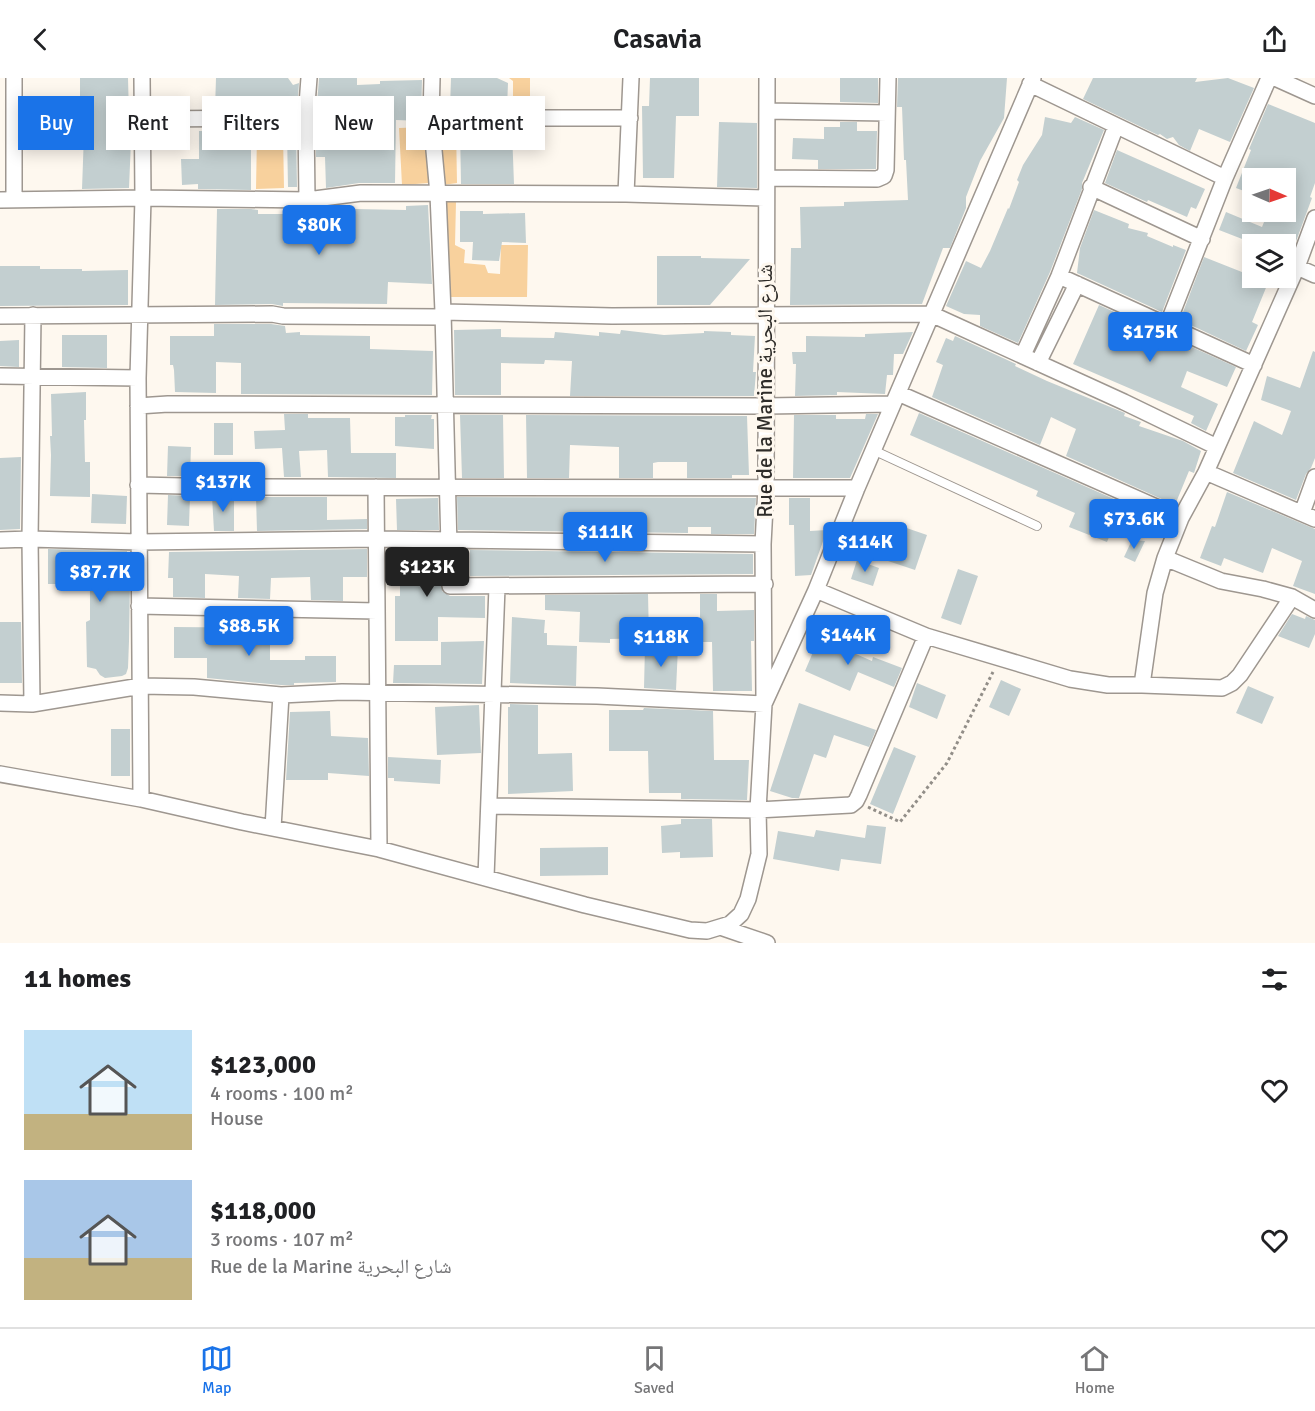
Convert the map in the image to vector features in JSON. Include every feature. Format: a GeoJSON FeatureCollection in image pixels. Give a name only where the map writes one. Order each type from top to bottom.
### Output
{"type":"FeatureCollection","features":[{"type":"Feature","properties":{"kind":"street"},"geometry":{"type":"LineString","coordinates":[[14,78],[7,200],[143,198],[307,200],[361,193],[627,194],[766,198]]}},
{"type":"Feature","properties":{"kind":"street"},"geometry":{"type":"LineString","coordinates":[[142,78],[142,96]]}},
{"type":"Feature","properties":{"kind":"street"},"geometry":{"type":"LineString","coordinates":[[307,200],[306,118],[309,78]]}},
{"type":"Feature","properties":{"kind":"street"},"geometry":{"type":"LineString","coordinates":[[432,78],[432,96]]}},
{"type":"Feature","properties":{"kind":"street"},"geometry":{"type":"LineString","coordinates":[[627,194],[632,78]]}},
{"type":"Feature","properties":{"kind":"street","name":"Rue de la Marine شارع البحرية"},"geometry":{"type":"LineString","coordinates":[[723,928],[741,914],[748,899],[759,854],[758,810],[764,704],[767,78]]}},
{"type":"Feature","properties":{"kind":"street"},"geometry":{"type":"LineString","coordinates":[[767,178],[877,179],[884,176],[888,78]]}},
{"type":"Feature","properties":{"kind":"street"},"geometry":{"type":"LineString","coordinates":[[1167,326],[1225,178],[1269,78]]}},
{"type":"Feature","properties":{"kind":"street"},"geometry":{"type":"LineString","coordinates":[[1275,78],[1315,96]]}},
{"type":"Feature","properties":{"kind":"street"},"geometry":{"type":"LineString","coordinates":[[0,703],[33,704],[141,686],[194,687],[280,695],[342,692],[494,694],[630,697],[764,704],[816,590],[873,450],[1031,81],[1116,126],[1225,178]]}},
{"type":"Feature","properties":{"kind":"street"},"geometry":{"type":"LineString","coordinates":[[767,111],[887,113]]}},
{"type":"Feature","properties":{"kind":"street"},"geometry":{"type":"LineString","coordinates":[[190,119],[306,118]]}},
{"type":"Feature","properties":{"kind":"street"},"geometry":{"type":"LineString","coordinates":[[545,118],[630,118]]}},
{"type":"Feature","properties":{"kind":"street"},"geometry":{"type":"LineString","coordinates":[[1023,355],[1059,276],[1116,126]]}},
{"type":"Feature","properties":{"kind":"street"},"geometry":{"type":"LineString","coordinates":[[141,799],[138,378],[142,150]]}},
{"type":"Feature","properties":{"kind":"street"},"geometry":{"type":"LineString","coordinates":[[434,150],[443,312],[450,586],[765,584]]}},
{"type":"Feature","properties":{"kind":"street"},"geometry":{"type":"LineString","coordinates":[[1091,187],[1202,239]]}},
{"type":"Feature","properties":{"kind":"street"},"geometry":{"type":"LineString","coordinates":[[1142,685],[1155,593],[1165,558],[1181,518],[1206,472],[1254,365],[1297,267],[1315,218]]}},
{"type":"Feature","properties":{"kind":"street"},"geometry":{"type":"LineString","coordinates":[[1297,267],[1315,275]]}},
{"type":"Feature","properties":{"kind":"street"},"geometry":{"type":"LineString","coordinates":[[1059,276],[1254,365]]}},
{"type":"Feature","properties":{"kind":"street"},"geometry":{"type":"LineString","coordinates":[[1038,363],[1077,284]]}},
{"type":"Feature","properties":{"kind":"street"},"geometry":{"type":"LineString","coordinates":[[0,316],[272,314],[441,318],[443,312]]}},
{"type":"Feature","properties":{"kind":"street"},"geometry":{"type":"LineString","coordinates":[[443,312],[612,316],[931,314],[1216,447]]}},
{"type":"Feature","properties":{"kind":"street"},"geometry":{"type":"LineString","coordinates":[[33,315],[30,539],[33,704]]}},
{"type":"Feature","properties":{"kind":"street"},"geometry":{"type":"LineString","coordinates":[[0,376],[138,378]]}},
{"type":"Feature","properties":{"kind":"street"},"geometry":{"type":"LineString","coordinates":[[138,406],[168,404],[766,406],[896,398],[1181,518]]}},
{"type":"Feature","properties":{"kind":"street"},"geometry":{"type":"LineString","coordinates":[[1206,472],[1309,516],[1315,477]]}},
{"type":"Feature","properties":{"kind":"street"},"geometry":{"type":"LineString","coordinates":[[138,485],[857,488]]}},
{"type":"Feature","properties":{"kind":"street"},"geometry":{"type":"LineString","coordinates":[[376,487],[379,849]]}},
{"type":"Feature","properties":{"kind":"street"},"geometry":{"type":"LineString","coordinates":[[0,540],[139,542],[376,539],[764,544]]}},
{"type":"Feature","properties":{"kind":"street"},"geometry":{"type":"LineString","coordinates":[[1165,558],[1221,581],[1292,597],[1315,610]]}},
{"type":"Feature","properties":{"kind":"street"},"geometry":{"type":"LineString","coordinates":[[486,877],[497,587]]}},
{"type":"Feature","properties":{"kind":"street"},"geometry":{"type":"LineString","coordinates":[[816,590],[926,636],[1070,679],[1108,685],[1221,688],[1232,683],[1240,675],[1292,597]]}},
{"type":"Feature","properties":{"kind":"street"},"geometry":{"type":"LineString","coordinates":[[139,606],[377,611]]}},
{"type":"Feature","properties":{"kind":"street"},"geometry":{"type":"LineString","coordinates":[[490,806],[758,810],[846,806],[856,801],[926,636]]}},
{"type":"Feature","properties":{"kind":"street"},"geometry":{"type":"LineString","coordinates":[[273,828],[280,695]]}},
{"type":"Feature","properties":{"kind":"street"},"geometry":{"type":"LineString","coordinates":[[0,774],[141,799],[379,849],[585,905],[690,930],[707,931],[723,928],[767,943]]}},
{"type":"Feature","properties":{"kind":"lane"},"geometry":{"type":"LineString","coordinates":[[873,450],[1037,526]]}},
{"type":"Feature","properties":{"kind":"path"},"geometry":{"type":"LineString","coordinates":[[856,801],[900,822],[947,763],[1000,659]]}},
{"type":"Feature","properties":{"kind":"shaded area"},"geometry":{"type":"Polygon","coordinates":[[[509,78],[530,78],[530,96],[513,96],[513,81],[509,78]]]}},
{"type":"Feature","properties":{"kind":"shaded area"},"geometry":{"type":"Polygon","coordinates":[[[399,128],[406,128],[406,150],[428,150],[429,183],[402,185],[399,128]]]}},
{"type":"Feature","properties":{"kind":"shaded area"},"geometry":{"type":"Polygon","coordinates":[[[257,150],[283,150],[284,188],[256,189],[257,150]]]}},
{"type":"Feature","properties":{"kind":"shaded area"},"geometry":{"type":"Polygon","coordinates":[[[439,150],[456,150],[457,183],[443,185],[439,150]]]}},
{"type":"Feature","properties":{"kind":"shaded area"},"geometry":{"type":"Polygon","coordinates":[[[444,201],[456,202],[455,245],[465,250],[464,263],[485,265],[488,273],[500,274],[501,245],[528,245],[527,297],[443,297],[444,201]]]}},
{"type":"Feature","properties":{"kind":"building"},"geometry":{"type":"Polygon","coordinates":[[[80,78],[128,78],[128,96],[106,96],[106,150],[131,150],[129,188],[82,189],[83,150],[94,150],[94,96],[80,96],[80,78]]]}},
{"type":"Feature","properties":{"kind":"building"},"geometry":{"type":"Polygon","coordinates":[[[216,78],[288,78],[293,85],[299,83],[298,96],[215,96],[216,78]]]}},
{"type":"Feature","properties":{"kind":"building"},"geometry":{"type":"Polygon","coordinates":[[[319,78],[357,78],[357,85],[380,84],[380,81],[422,80],[422,96],[406,96],[406,120],[396,120],[395,183],[359,183],[326,188],[325,157],[316,157],[316,150],[394,150],[394,96],[318,96],[319,78]]]}},
{"type":"Feature","properties":{"kind":"building"},"geometry":{"type":"Polygon","coordinates":[[[451,78],[497,78],[508,83],[507,96],[450,96],[451,78]]]}},
{"type":"Feature","properties":{"kind":"building"},"geometry":{"type":"Polygon","coordinates":[[[650,78],[699,78],[699,116],[676,116],[674,178],[643,178],[642,106],[649,106],[650,78]]]}},
{"type":"Feature","properties":{"kind":"building"},"geometry":{"type":"Polygon","coordinates":[[[840,78],[878,78],[878,103],[840,102],[840,78]]]}},
{"type":"Feature","properties":{"kind":"building"},"geometry":{"type":"Polygon","coordinates":[[[898,78],[1007,78],[1004,118],[980,161],[966,197],[966,208],[950,248],[943,248],[922,304],[790,305],[791,248],[801,248],[800,207],[844,206],[844,202],[908,200],[902,107],[897,107],[898,78]]]}},
{"type":"Feature","properties":{"kind":"building"},"geometry":{"type":"Polygon","coordinates":[[[1093,78],[1197,78],[1195,82],[1228,78],[1254,88],[1230,142],[1199,129],[1190,151],[1179,145],[1173,137],[1167,139],[1083,99],[1093,78]]]}},
{"type":"Feature","properties":{"kind":"building"},"geometry":{"type":"Polygon","coordinates":[[[1268,104],[1315,123],[1315,183],[1296,241],[1296,234],[1242,234],[1242,239],[1219,230],[1226,212],[1242,219],[1242,222],[1250,222],[1262,227],[1264,222],[1296,222],[1296,168],[1244,168],[1251,150],[1249,149],[1268,104]]]}},
{"type":"Feature","properties":{"kind":"building"},"geometry":{"type":"Polygon","coordinates":[[[1045,117],[1071,123],[1075,117],[1104,130],[1050,272],[1018,343],[980,326],[980,315],[964,314],[946,306],[966,261],[981,268],[990,251],[1009,209],[1023,165],[1042,135],[1045,117]]]}},
{"type":"Feature","properties":{"kind":"building"},"geometry":{"type":"Polygon","coordinates":[[[719,122],[757,123],[757,188],[717,187],[719,122]]]}},
{"type":"Feature","properties":{"kind":"building"},"geometry":{"type":"Polygon","coordinates":[[[840,122],[857,122],[857,131],[877,131],[876,169],[818,169],[818,160],[792,159],[793,138],[824,139],[824,127],[840,127],[840,122]]]}},
{"type":"Feature","properties":{"kind":"building"},"geometry":{"type":"Polygon","coordinates":[[[199,131],[202,131],[202,150],[251,150],[251,190],[198,189],[198,184],[182,185],[181,159],[199,159],[199,131]]]}},
{"type":"Feature","properties":{"kind":"building"},"geometry":{"type":"Polygon","coordinates":[[[287,150],[296,150],[297,187],[288,187],[287,150]]]}},
{"type":"Feature","properties":{"kind":"building"},"geometry":{"type":"Polygon","coordinates":[[[460,150],[513,150],[514,184],[461,184],[460,150]]]}},
{"type":"Feature","properties":{"kind":"building"},"geometry":{"type":"Polygon","coordinates":[[[1117,150],[1205,189],[1196,209],[1191,207],[1187,217],[1105,183],[1117,150]]]}},
{"type":"Feature","properties":{"kind":"building"},"geometry":{"type":"Polygon","coordinates":[[[1242,173],[1242,190],[1236,188],[1242,173]]]}},
{"type":"Feature","properties":{"kind":"building"},"geometry":{"type":"Polygon","coordinates":[[[428,205],[432,284],[388,282],[387,304],[215,305],[217,209],[251,209],[258,210],[258,214],[299,214],[299,218],[354,220],[354,209],[406,210],[406,206],[428,205]]]}},
{"type":"Feature","properties":{"kind":"building"},"geometry":{"type":"Polygon","coordinates":[[[1094,210],[1129,224],[1128,228],[1148,233],[1147,236],[1186,250],[1162,312],[1077,273],[1080,248],[1094,210]]]}},
{"type":"Feature","properties":{"kind":"building"},"geometry":{"type":"Polygon","coordinates":[[[460,211],[483,211],[483,214],[525,213],[526,243],[502,242],[499,261],[472,260],[473,242],[460,242],[460,211]]]}},
{"type":"Feature","properties":{"kind":"building"},"geometry":{"type":"Polygon","coordinates":[[[657,256],[750,259],[710,305],[657,305],[657,256]]]}},
{"type":"Feature","properties":{"kind":"building"},"geometry":{"type":"Polygon","coordinates":[[[1204,257],[1242,272],[1242,288],[1266,288],[1252,322],[1258,325],[1246,351],[1180,320],[1204,257]]]}},
{"type":"Feature","properties":{"kind":"building"},"geometry":{"type":"Polygon","coordinates":[[[0,266],[40,266],[40,269],[82,269],[82,271],[128,270],[128,305],[0,306],[0,266]]]}},
{"type":"Feature","properties":{"kind":"building"},"geometry":{"type":"Polygon","coordinates":[[[1099,305],[1236,367],[1227,387],[1187,371],[1181,387],[1218,404],[1206,431],[1191,423],[1194,416],[1073,364],[1099,305]]]}},
{"type":"Feature","properties":{"kind":"building"},"geometry":{"type":"Polygon","coordinates":[[[214,324],[271,324],[285,326],[286,333],[300,332],[300,335],[370,336],[370,349],[433,351],[432,395],[241,394],[241,363],[216,362],[216,393],[175,392],[174,370],[173,365],[170,365],[170,336],[214,336],[214,324]]]}},
{"type":"Feature","properties":{"kind":"building"},"geometry":{"type":"Polygon","coordinates":[[[501,329],[501,337],[554,338],[555,332],[599,336],[599,332],[620,334],[621,330],[664,335],[704,333],[704,331],[755,336],[754,396],[570,396],[572,361],[545,360],[544,364],[501,363],[501,395],[455,395],[454,330],[501,329]]]}},
{"type":"Feature","properties":{"kind":"building"},"geometry":{"type":"Polygon","coordinates":[[[913,332],[903,354],[894,354],[893,375],[887,375],[885,394],[837,392],[837,395],[795,396],[796,364],[793,364],[792,352],[806,352],[806,336],[865,337],[865,334],[913,332]]]}},
{"type":"Feature","properties":{"kind":"building"},"geometry":{"type":"Polygon","coordinates":[[[62,335],[107,335],[107,368],[62,367],[62,335]]]}},
{"type":"Feature","properties":{"kind":"building"},"geometry":{"type":"Polygon","coordinates":[[[955,336],[1047,381],[1125,413],[1124,416],[1141,422],[1139,426],[1183,441],[1201,451],[1194,473],[1189,471],[1175,505],[1066,456],[1076,429],[1051,417],[1040,445],[932,397],[943,365],[936,362],[946,338],[953,341],[955,336]]]}},
{"type":"Feature","properties":{"kind":"building"},"geometry":{"type":"Polygon","coordinates":[[[19,340],[19,367],[0,366],[0,341],[19,340]]]}},
{"type":"Feature","properties":{"kind":"building"},"geometry":{"type":"Polygon","coordinates":[[[1313,351],[1315,352],[1315,458],[1296,500],[1233,473],[1254,421],[1282,435],[1291,411],[1261,400],[1267,376],[1300,388],[1313,351]]]}},
{"type":"Feature","properties":{"kind":"building"},"geometry":{"type":"Polygon","coordinates":[[[86,392],[85,462],[90,462],[90,497],[50,496],[51,394],[86,392]]]}},
{"type":"Feature","properties":{"kind":"building"},"geometry":{"type":"Polygon","coordinates":[[[919,413],[1123,503],[1107,542],[1069,527],[1075,513],[1036,496],[1038,491],[910,435],[919,413]]]}},
{"type":"Feature","properties":{"kind":"building"},"geometry":{"type":"Polygon","coordinates":[[[284,414],[308,414],[308,418],[350,418],[351,453],[396,453],[396,478],[328,477],[327,450],[299,451],[301,477],[284,477],[282,448],[255,449],[254,431],[285,430],[284,414]]]}},
{"type":"Feature","properties":{"kind":"building"},"geometry":{"type":"Polygon","coordinates":[[[866,414],[878,414],[850,478],[793,478],[794,415],[836,415],[836,419],[865,419],[866,414]]]}},
{"type":"Feature","properties":{"kind":"building"},"geometry":{"type":"Polygon","coordinates":[[[405,415],[432,415],[434,449],[395,446],[395,417],[405,417],[405,415]]]}},
{"type":"Feature","properties":{"kind":"building"},"geometry":{"type":"Polygon","coordinates":[[[460,415],[503,415],[504,478],[462,478],[460,415]]]}},
{"type":"Feature","properties":{"kind":"building"},"geometry":{"type":"Polygon","coordinates":[[[526,415],[747,416],[749,475],[732,475],[732,478],[687,478],[687,462],[658,462],[653,463],[653,478],[619,478],[619,447],[570,445],[569,478],[527,478],[526,415]]]}},
{"type":"Feature","properties":{"kind":"building"},"geometry":{"type":"Polygon","coordinates":[[[214,423],[233,423],[233,455],[214,455],[214,423]]]}},
{"type":"Feature","properties":{"kind":"building"},"geometry":{"type":"Polygon","coordinates":[[[168,446],[191,447],[190,476],[167,476],[168,446]]]}},
{"type":"Feature","properties":{"kind":"building"},"geometry":{"type":"Polygon","coordinates":[[[21,457],[20,529],[0,530],[0,458],[21,457]]]}},
{"type":"Feature","properties":{"kind":"building"},"geometry":{"type":"Polygon","coordinates":[[[1227,492],[1315,529],[1315,594],[1293,586],[1302,561],[1272,548],[1263,573],[1224,558],[1221,566],[1200,558],[1212,526],[1215,527],[1227,492]]]}},
{"type":"Feature","properties":{"kind":"building"},"geometry":{"type":"Polygon","coordinates":[[[92,494],[127,496],[126,524],[91,523],[92,494]]]}},
{"type":"Feature","properties":{"kind":"building"},"geometry":{"type":"Polygon","coordinates":[[[168,495],[190,496],[189,526],[167,525],[168,495]]]}},
{"type":"Feature","properties":{"kind":"building"},"geometry":{"type":"Polygon","coordinates":[[[212,496],[234,497],[234,531],[214,531],[212,496]]]}},
{"type":"Feature","properties":{"kind":"building"},"geometry":{"type":"Polygon","coordinates":[[[256,497],[327,497],[327,520],[367,519],[367,529],[257,531],[256,497]]]}},
{"type":"Feature","properties":{"kind":"building"},"geometry":{"type":"Polygon","coordinates":[[[457,497],[756,498],[754,534],[711,534],[711,527],[688,527],[688,533],[458,530],[457,497]]]}},
{"type":"Feature","properties":{"kind":"building"},"geometry":{"type":"Polygon","coordinates":[[[438,498],[439,530],[397,530],[396,499],[438,498]]]}},
{"type":"Feature","properties":{"kind":"building"},"geometry":{"type":"Polygon","coordinates":[[[789,498],[810,498],[810,531],[827,530],[811,575],[795,576],[794,525],[789,525],[789,498]]]}},
{"type":"Feature","properties":{"kind":"building"},"geometry":{"type":"Polygon","coordinates":[[[889,522],[927,535],[915,570],[876,557],[889,522]]]}},
{"type":"Feature","properties":{"kind":"building"},"geometry":{"type":"Polygon","coordinates":[[[1132,540],[1145,541],[1135,562],[1124,557],[1132,540]]]}},
{"type":"Feature","properties":{"kind":"building"},"geometry":{"type":"Polygon","coordinates":[[[48,549],[127,551],[128,582],[130,582],[126,674],[105,678],[96,669],[87,667],[86,622],[90,620],[90,584],[48,584],[48,549]]]}},
{"type":"Feature","properties":{"kind":"building"},"geometry":{"type":"Polygon","coordinates":[[[367,549],[367,577],[343,577],[343,601],[311,600],[310,577],[271,578],[270,599],[238,598],[239,576],[205,574],[205,598],[173,597],[173,578],[168,578],[169,552],[367,549]]]}},
{"type":"Feature","properties":{"kind":"building"},"geometry":{"type":"Polygon","coordinates":[[[400,549],[439,550],[442,591],[450,596],[485,596],[485,618],[438,617],[438,641],[395,641],[395,596],[400,596],[400,549]]]}},
{"type":"Feature","properties":{"kind":"building"},"geometry":{"type":"Polygon","coordinates":[[[470,550],[753,554],[753,574],[470,576],[470,550]]]}},
{"type":"Feature","properties":{"kind":"building"},"geometry":{"type":"Polygon","coordinates":[[[857,560],[879,568],[873,586],[851,579],[857,560]]]}},
{"type":"Feature","properties":{"kind":"building"},"geometry":{"type":"Polygon","coordinates":[[[958,569],[978,576],[961,625],[941,618],[958,569]]]}},
{"type":"Feature","properties":{"kind":"building"},"geometry":{"type":"Polygon","coordinates":[[[648,594],[649,638],[610,639],[610,643],[579,642],[580,612],[545,610],[545,595],[648,594]]]}},
{"type":"Feature","properties":{"kind":"building"},"geometry":{"type":"Polygon","coordinates":[[[700,594],[717,594],[717,611],[754,610],[754,641],[751,641],[752,691],[713,691],[712,642],[679,642],[679,624],[700,624],[700,594]]]}},
{"type":"Feature","properties":{"kind":"building"},"geometry":{"type":"Polygon","coordinates":[[[1292,614],[1315,620],[1315,634],[1309,648],[1278,636],[1292,614]]]}},
{"type":"Feature","properties":{"kind":"building"},"geometry":{"type":"Polygon","coordinates":[[[512,617],[545,620],[544,633],[547,633],[547,645],[577,646],[576,686],[510,683],[512,617]]]}},
{"type":"Feature","properties":{"kind":"building"},"geometry":{"type":"Polygon","coordinates":[[[0,622],[21,622],[22,683],[0,683],[0,622]]]}},
{"type":"Feature","properties":{"kind":"building"},"geometry":{"type":"Polygon","coordinates":[[[174,627],[270,628],[270,660],[305,660],[305,656],[336,656],[336,682],[281,685],[207,678],[207,658],[174,658],[174,627]]]}},
{"type":"Feature","properties":{"kind":"building"},"geometry":{"type":"Polygon","coordinates":[[[819,638],[872,661],[873,657],[902,668],[894,687],[858,672],[850,691],[805,671],[819,638]]]}},
{"type":"Feature","properties":{"kind":"building"},"geometry":{"type":"Polygon","coordinates":[[[484,641],[482,684],[393,683],[394,665],[441,665],[441,642],[484,641]]]}},
{"type":"Feature","properties":{"kind":"building"},"geometry":{"type":"Polygon","coordinates":[[[645,646],[678,647],[676,690],[644,688],[645,646]]]}},
{"type":"Feature","properties":{"kind":"building"},"geometry":{"type":"Polygon","coordinates":[[[1001,680],[1021,689],[1009,716],[989,707],[1001,680]]]}},
{"type":"Feature","properties":{"kind":"building"},"geometry":{"type":"Polygon","coordinates":[[[917,683],[946,695],[937,719],[909,707],[917,683]]]}},
{"type":"Feature","properties":{"kind":"building"},"geometry":{"type":"Polygon","coordinates":[[[1248,686],[1274,697],[1262,724],[1236,713],[1248,686]]]}},
{"type":"Feature","properties":{"kind":"building"},"geometry":{"type":"Polygon","coordinates":[[[799,703],[876,730],[869,747],[834,735],[826,758],[814,754],[799,798],[792,798],[770,791],[799,703]]]}},
{"type":"Feature","properties":{"kind":"building"},"geometry":{"type":"Polygon","coordinates":[[[510,704],[538,705],[538,754],[572,753],[573,791],[508,794],[508,707],[510,704]]]}},
{"type":"Feature","properties":{"kind":"building"},"geometry":{"type":"Polygon","coordinates":[[[479,705],[481,753],[437,755],[435,707],[479,705]]]}},
{"type":"Feature","properties":{"kind":"building"},"geometry":{"type":"Polygon","coordinates":[[[644,708],[713,711],[714,760],[749,760],[747,800],[681,799],[681,793],[649,793],[648,751],[609,751],[609,710],[643,710],[644,708]]]}},
{"type":"Feature","properties":{"kind":"building"},"geometry":{"type":"Polygon","coordinates":[[[330,711],[331,736],[368,738],[369,776],[328,773],[328,780],[286,780],[290,712],[330,711]]]}},
{"type":"Feature","properties":{"kind":"building"},"geometry":{"type":"Polygon","coordinates":[[[111,729],[130,729],[130,776],[111,776],[111,729]]]}},
{"type":"Feature","properties":{"kind":"building"},"geometry":{"type":"Polygon","coordinates":[[[894,747],[916,756],[893,814],[870,804],[894,747]]]}},
{"type":"Feature","properties":{"kind":"building"},"geometry":{"type":"Polygon","coordinates":[[[388,757],[441,760],[440,784],[394,781],[394,778],[388,778],[388,757]]]}},
{"type":"Feature","properties":{"kind":"building"},"geometry":{"type":"Polygon","coordinates":[[[681,819],[712,819],[713,857],[680,858],[680,852],[662,853],[661,826],[681,824],[681,819]]]}},
{"type":"Feature","properties":{"kind":"building"},"geometry":{"type":"Polygon","coordinates":[[[867,825],[886,827],[881,864],[841,859],[839,871],[773,859],[778,831],[814,837],[816,830],[865,838],[867,825]]]}},
{"type":"Feature","properties":{"kind":"building"},"geometry":{"type":"Polygon","coordinates":[[[608,847],[608,875],[540,876],[540,848],[608,847]]]}}]}
